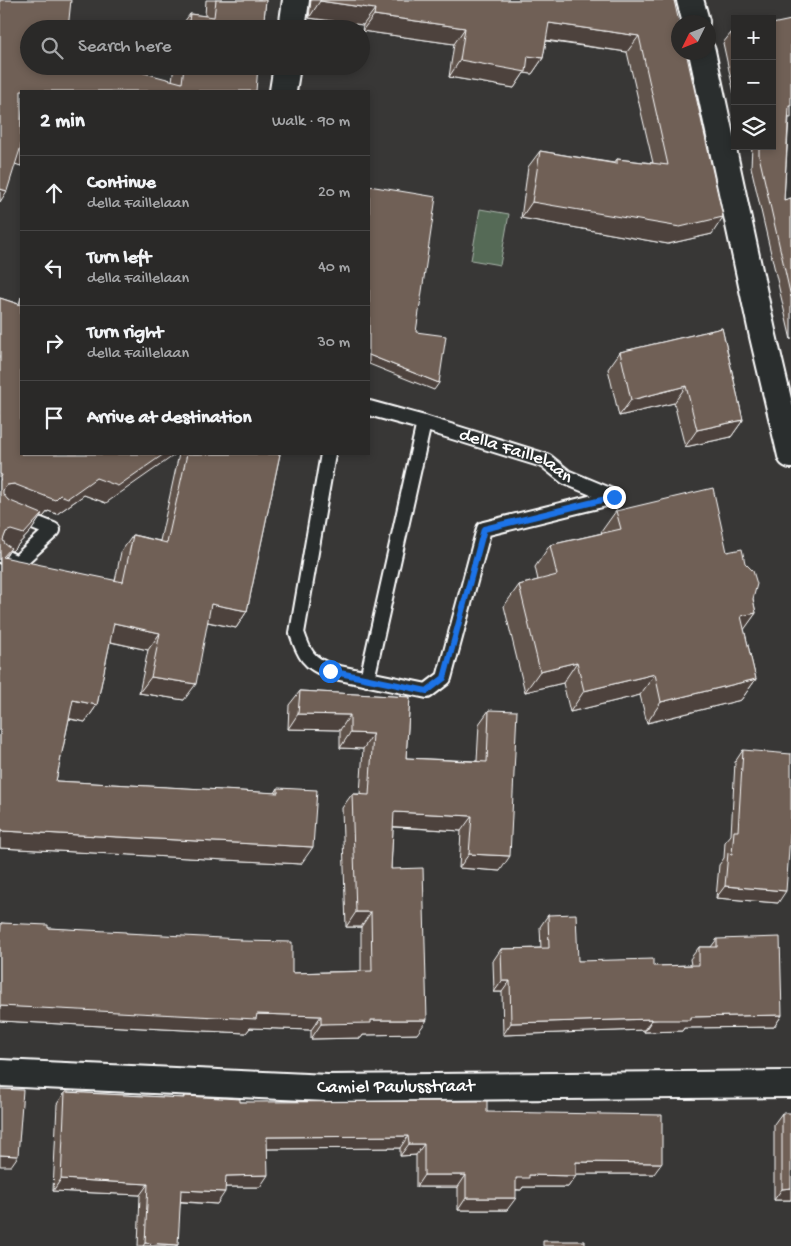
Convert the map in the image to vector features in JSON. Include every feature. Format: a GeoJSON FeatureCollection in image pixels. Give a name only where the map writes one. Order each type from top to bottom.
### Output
{"type":"FeatureCollection","features":[{"type":"Feature","properties":{"kind":"street"},"geometry":{"type":"LineString","coordinates":[[293,20],[296,0]]}},
{"type":"Feature","properties":{"kind":"street"},"geometry":{"type":"LineString","coordinates":[[690,0],[694,15]]}},
{"type":"Feature","properties":{"kind":"street"},"geometry":{"type":"LineString","coordinates":[[704,60],[763,336],[791,455]]}},
{"type":"Feature","properties":{"kind":"street"},"geometry":{"type":"LineString","coordinates":[[283,90],[286,75]]}},
{"type":"Feature","properties":{"kind":"street","name":"Camiel Paulusstraat"},"geometry":{"type":"LineString","coordinates":[[0,1073],[327,1088],[791,1084]]}},
{"type":"Feature","properties":{"kind":"lane"},"geometry":{"type":"LineString","coordinates":[[367,678],[424,423],[370,408]]}},
{"type":"Feature","properties":{"kind":"lane","name":"della Faillelaan"},"geometry":{"type":"LineString","coordinates":[[328,455],[297,633],[308,658],[318,667],[427,691],[444,678],[484,529],[614,497],[566,477],[546,461],[424,423]]}},
{"type":"Feature","properties":{"kind":"lane"},"geometry":{"type":"LineString","coordinates":[[0,509],[52,530],[17,563],[0,555]]}},
{"type":"Feature","properties":{"kind":"green space"},"geometry":{"type":"Polygon","coordinates":[[[480,209],[509,214],[500,265],[471,260],[480,209]]]}},
{"type":"Feature","properties":{"kind":"building"},"geometry":{"type":"Polygon","coordinates":[[[0,0],[71,0],[69,20],[20,20],[20,75],[152,75],[182,83],[183,75],[257,75],[256,90],[20,90],[20,149],[7,191],[0,189],[0,0]]]}},
{"type":"Feature","properties":{"kind":"building"},"geometry":{"type":"Polygon","coordinates":[[[216,0],[266,0],[264,20],[189,20],[190,14],[214,17],[216,0]]]}},
{"type":"Feature","properties":{"kind":"building"},"geometry":{"type":"Polygon","coordinates":[[[674,0],[677,15],[671,15],[671,60],[688,60],[723,217],[680,227],[532,202],[540,151],[617,164],[617,159],[668,165],[639,36],[549,23],[543,58],[528,56],[526,72],[460,60],[465,28],[374,15],[375,9],[320,1],[674,0]]]}},
{"type":"Feature","properties":{"kind":"building"},"geometry":{"type":"Polygon","coordinates":[[[791,20],[791,106],[789,106],[784,200],[791,198],[791,297],[759,156],[759,150],[776,150],[776,23],[791,20]]]}},
{"type":"Feature","properties":{"kind":"building"},"geometry":{"type":"Polygon","coordinates":[[[370,186],[436,197],[416,332],[446,336],[439,383],[370,355],[370,186]]]}},
{"type":"Feature","properties":{"kind":"building"},"geometry":{"type":"Polygon","coordinates":[[[0,298],[20,305],[20,455],[163,455],[118,486],[96,478],[68,498],[60,495],[55,500],[14,484],[7,485],[3,490],[3,494],[8,500],[42,514],[24,534],[11,530],[6,532],[3,540],[11,548],[3,557],[123,582],[133,535],[167,543],[187,455],[280,455],[247,611],[211,604],[196,684],[151,677],[160,633],[114,623],[97,705],[73,700],[56,781],[278,793],[278,788],[317,790],[313,847],[2,831],[0,829],[0,481],[2,475],[0,474],[0,298]]]}},
{"type":"Feature","properties":{"kind":"building"},"geometry":{"type":"Polygon","coordinates":[[[722,328],[743,420],[697,430],[686,386],[631,400],[620,352],[722,328]]]}},
{"type":"Feature","properties":{"kind":"building"},"geometry":{"type":"Polygon","coordinates":[[[713,488],[727,552],[742,549],[745,563],[753,571],[757,584],[753,599],[756,613],[741,616],[756,679],[661,702],[655,674],[584,691],[577,662],[540,671],[519,585],[557,575],[550,545],[621,529],[616,511],[713,488]]]}},
{"type":"Feature","properties":{"kind":"building"},"geometry":{"type":"Polygon","coordinates":[[[300,691],[410,697],[406,758],[487,762],[489,710],[517,711],[510,856],[469,854],[472,816],[394,812],[391,869],[423,868],[427,1020],[371,1020],[371,1023],[321,1024],[321,1016],[257,1014],[256,1019],[0,1006],[1,923],[48,925],[48,928],[241,939],[241,941],[292,942],[292,973],[372,971],[371,912],[356,912],[352,794],[369,795],[373,734],[350,733],[350,715],[298,714],[300,691]]]}},
{"type":"Feature","properties":{"kind":"building"},"geometry":{"type":"Polygon","coordinates":[[[743,750],[791,754],[791,822],[786,891],[725,886],[728,853],[732,854],[734,831],[738,831],[743,750]]]}},
{"type":"Feature","properties":{"kind":"building"},"geometry":{"type":"Polygon","coordinates":[[[576,914],[578,961],[653,959],[653,966],[699,965],[699,947],[717,947],[717,939],[780,937],[782,1015],[690,1017],[690,1020],[652,1019],[511,1023],[510,981],[502,981],[501,949],[549,948],[548,915],[576,914]]]}},
{"type":"Feature","properties":{"kind":"building"},"geometry":{"type":"Polygon","coordinates":[[[0,1089],[23,1090],[18,1156],[0,1155],[0,1089]]]}},
{"type":"Feature","properties":{"kind":"building"},"geometry":{"type":"Polygon","coordinates":[[[65,1092],[240,1099],[240,1102],[487,1101],[487,1112],[662,1115],[662,1163],[576,1162],[576,1176],[529,1175],[529,1178],[516,1178],[516,1198],[466,1198],[466,1175],[424,1175],[424,1144],[409,1144],[408,1136],[267,1137],[268,1175],[226,1176],[225,1192],[181,1190],[178,1245],[145,1243],[148,1184],[61,1179],[65,1092]]]}},
{"type":"Feature","properties":{"kind":"building"},"geometry":{"type":"Polygon","coordinates":[[[782,1113],[791,1113],[791,1188],[782,1189],[782,1113]]]}},
{"type":"Feature","properties":{"kind":"building"},"geometry":{"type":"Polygon","coordinates":[[[543,1241],[585,1241],[585,1246],[543,1246],[543,1241]]]}},
{"type":"Feature","properties":{"kind":"route"},"geometry":{"type":"LineString","coordinates":[[330,671],[427,691],[444,678],[484,529],[614,497]]}}]}
